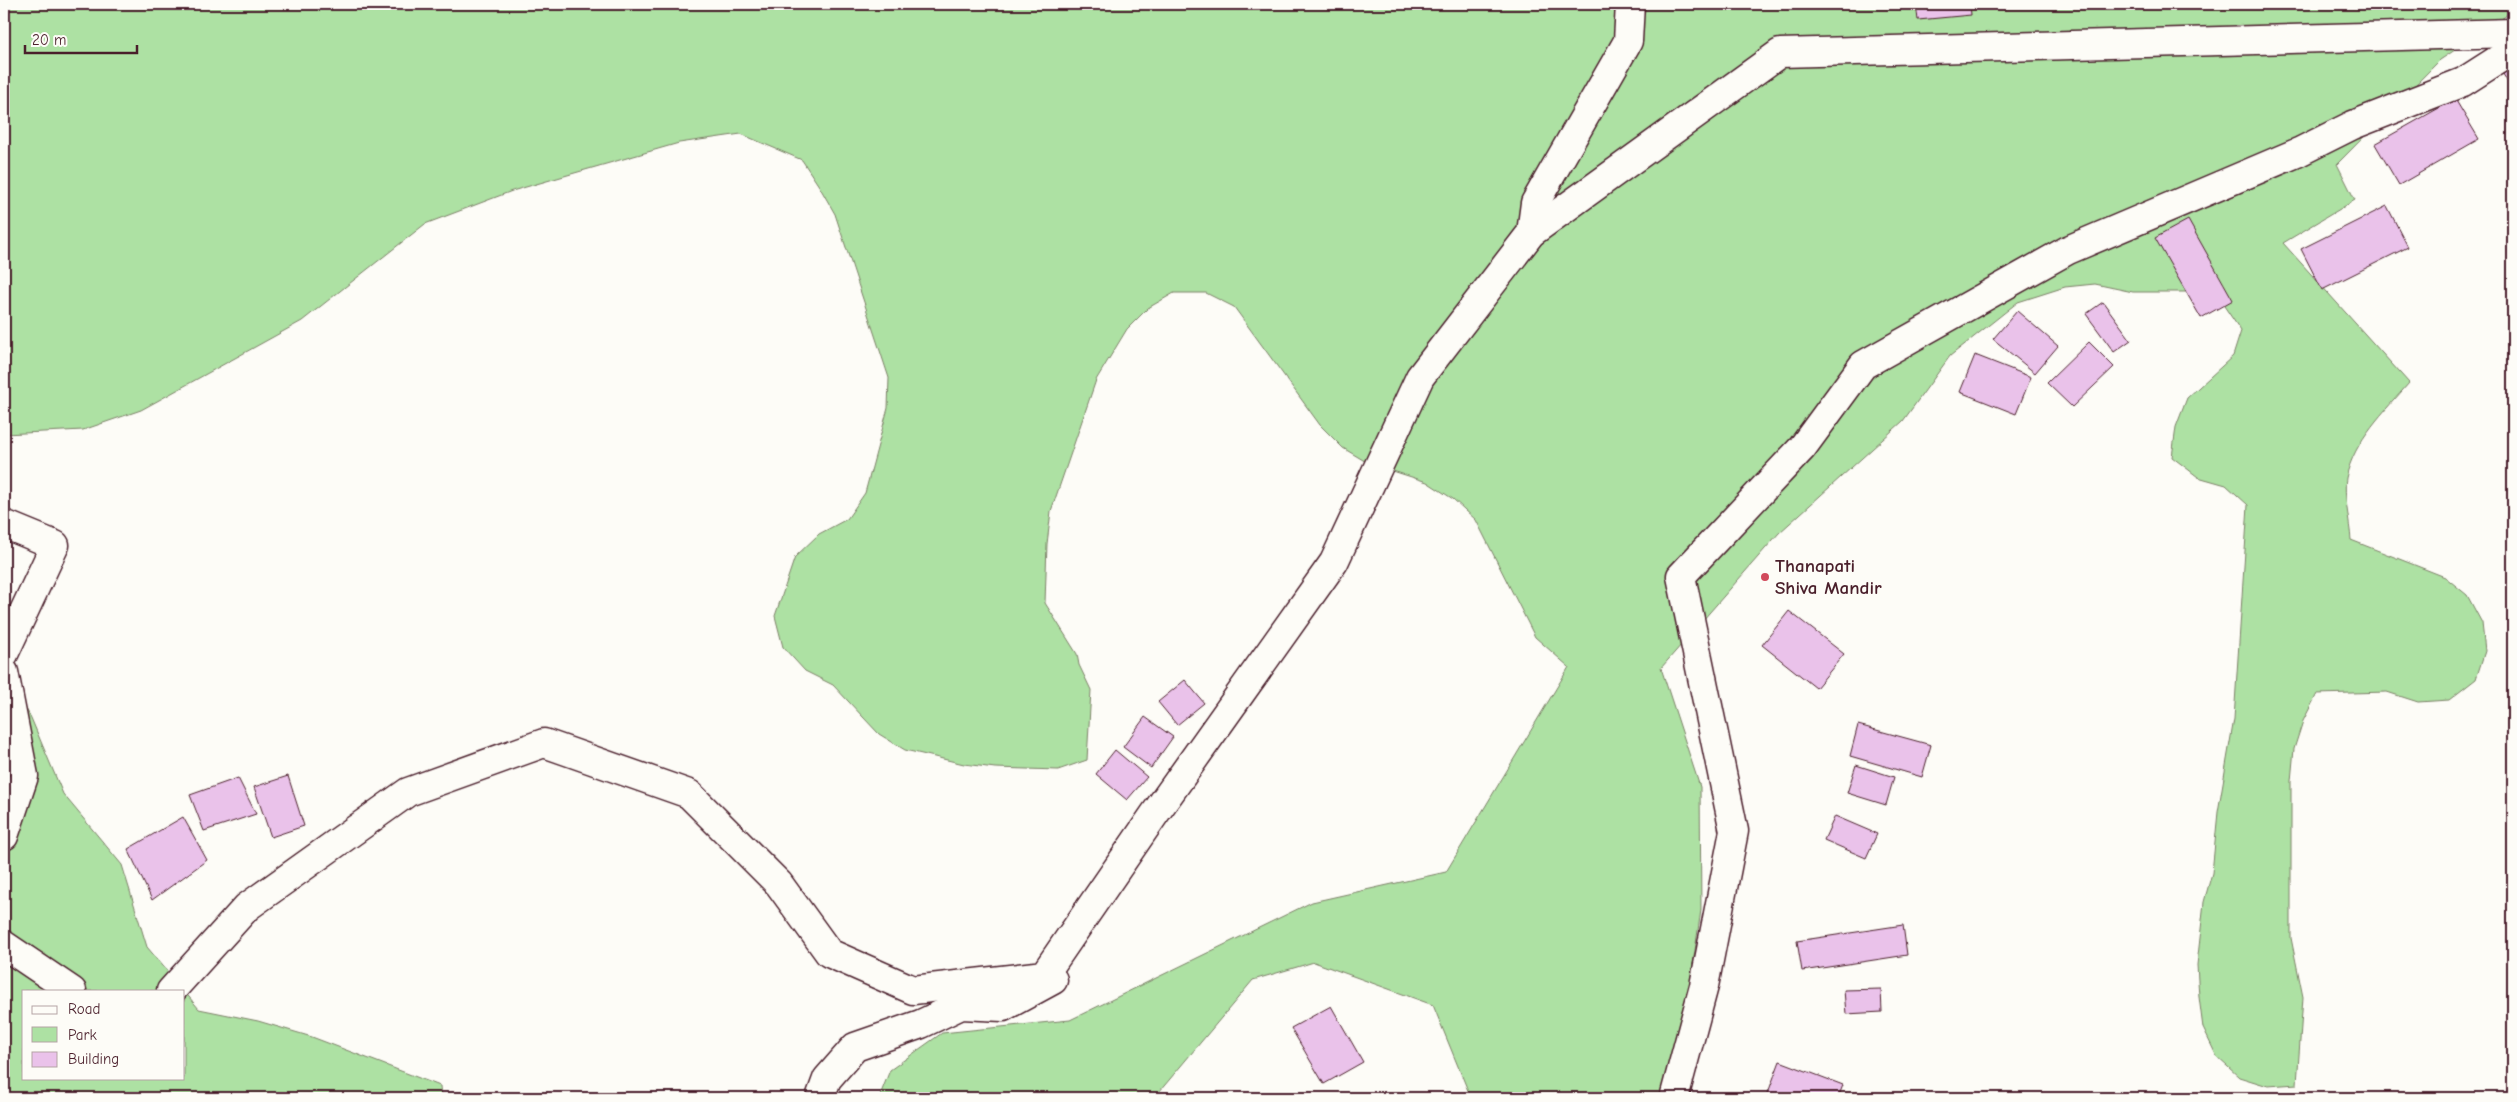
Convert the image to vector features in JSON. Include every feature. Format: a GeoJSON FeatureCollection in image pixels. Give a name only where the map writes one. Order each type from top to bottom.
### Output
{"type":"FeatureCollection","features":[{"type":"Feature","properties":{"kind":"street"},"geometry":{"type":"LineString","coordinates":[[1532,233],[1535,203],[1628,40],[1630,4]]}},
{"type":"Feature","properties":{"kind":"street"},"geometry":{"type":"LineString","coordinates":[[172,990],[247,906],[408,792],[544,744],[689,794],[779,884],[829,953],[913,990],[1044,976],[1154,815],[1334,562],[1420,378],[1532,233],[1780,52],[2513,33]]}},
{"type":"Feature","properties":{"kind":"street"},"geometry":{"type":"LineString","coordinates":[[1674,1098],[1704,986],[1734,831],[1681,576],[1802,448],[1863,365],[2068,250],[2299,152],[2353,125],[2463,82],[2513,50]]}},
{"type":"Feature","properties":{"kind":"street"},"geometry":{"type":"LineString","coordinates":[[4,524],[55,545],[4,654]]}},
{"type":"Feature","properties":{"kind":"street"},"geometry":{"type":"LineString","coordinates":[[4,672],[24,776],[4,836]]}},
{"type":"Feature","properties":{"kind":"street"},"geometry":{"type":"LineString","coordinates":[[820,1098],[827,1079],[855,1047],[921,1024],[961,1005],[1003,1007],[1067,972],[1071,937]]}},
{"type":"Feature","properties":{"kind":"street"},"geometry":{"type":"LineString","coordinates":[[4,945],[71,990]]}},
{"type":"Feature","properties":{"kind":"green space"},"geometry":{"type":"Polygon","coordinates":[[[4,4],[2513,4],[2513,11],[2440,60],[2337,164],[2355,200],[2283,243],[2409,383],[2363,439],[2350,464],[2345,491],[2351,540],[2445,577],[2467,595],[2482,623],[2485,651],[2476,679],[2449,700],[2418,702],[2387,692],[2317,694],[2303,721],[2294,749],[2291,781],[2291,938],[2303,997],[2297,1084],[2268,1086],[2239,1077],[2217,1057],[2203,1028],[2197,965],[2204,902],[2212,873],[2218,812],[2234,719],[2248,505],[2226,485],[2198,477],[2172,457],[2176,427],[2187,398],[2233,356],[2241,331],[2222,303],[2193,292],[2133,292],[2095,284],[2065,287],[2018,302],[1950,356],[1903,421],[1779,533],[1661,668],[1700,787],[1701,910],[1673,1098],[1471,1098],[1433,1005],[1314,962],[1253,980],[1154,1098],[879,1098],[890,1070],[942,1033],[1070,1020],[1312,902],[1446,872],[1569,667],[1535,637],[1476,520],[1453,499],[1427,482],[1368,463],[1343,448],[1320,425],[1234,307],[1206,293],[1174,293],[1148,308],[1127,329],[1096,380],[1051,511],[1047,544],[1045,603],[1077,654],[1079,665],[1091,690],[1087,760],[1058,770],[995,768],[964,764],[905,750],[879,734],[833,685],[805,671],[783,647],[775,616],[795,557],[819,534],[847,519],[865,493],[888,408],[889,378],[835,214],[802,160],[741,134],[679,143],[512,191],[425,224],[302,321],[141,410],[83,430],[4,434],[4,4]]]}},
{"type":"Feature","properties":{"kind":"green space"},"geometry":{"type":"Polygon","coordinates":[[[4,668],[31,718],[63,794],[122,865],[147,947],[183,990],[22,990],[22,1080],[185,1080],[185,992],[199,1009],[258,1021],[312,1037],[440,1086],[441,1098],[4,1098],[4,668]]]}},
{"type":"Feature","properties":{"kind":"building"},"geometry":{"type":"Polygon","coordinates":[[[1916,4],[1970,4],[1971,15],[1918,20],[1916,4]]]}},
{"type":"Feature","properties":{"kind":"building"},"geometry":{"type":"Polygon","coordinates":[[[2513,67],[2513,91],[2503,74],[2513,67]]]}},
{"type":"Feature","properties":{"kind":"building"},"geometry":{"type":"Polygon","coordinates":[[[2455,99],[2479,139],[2399,185],[2375,144],[2455,99]]]}},
{"type":"Feature","properties":{"kind":"building"},"geometry":{"type":"Polygon","coordinates":[[[2387,206],[2408,247],[2322,290],[2301,249],[2387,206]]]}},
{"type":"Feature","properties":{"kind":"building"},"geometry":{"type":"Polygon","coordinates":[[[2188,220],[2233,300],[2201,318],[2155,238],[2188,220]]]}},
{"type":"Feature","properties":{"kind":"building"},"geometry":{"type":"Polygon","coordinates":[[[2103,302],[2131,340],[2114,352],[2086,314],[2103,302]]]}},
{"type":"Feature","properties":{"kind":"building"},"geometry":{"type":"Polygon","coordinates":[[[2017,311],[2058,346],[2035,373],[1993,339],[2017,311]]]}},
{"type":"Feature","properties":{"kind":"building"},"geometry":{"type":"Polygon","coordinates":[[[2089,342],[2114,367],[2072,407],[2047,383],[2089,342]]]}},
{"type":"Feature","properties":{"kind":"building"},"geometry":{"type":"Polygon","coordinates":[[[1975,355],[2031,377],[2016,414],[1960,392],[1975,355]]]}},
{"type":"Feature","properties":{"kind":"building"},"geometry":{"type":"Polygon","coordinates":[[[1789,611],[1844,654],[1816,688],[1762,645],[1789,611]]]}},
{"type":"Feature","properties":{"kind":"building"},"geometry":{"type":"Polygon","coordinates":[[[1185,680],[1204,703],[1177,725],[1158,702],[1185,680]]]}},
{"type":"Feature","properties":{"kind":"building"},"geometry":{"type":"Polygon","coordinates":[[[1145,717],[1173,737],[1151,768],[1123,747],[1145,717]]]}},
{"type":"Feature","properties":{"kind":"building"},"geometry":{"type":"Polygon","coordinates":[[[1858,725],[1931,745],[1922,777],[1850,756],[1858,725]]]}},
{"type":"Feature","properties":{"kind":"building"},"geometry":{"type":"Polygon","coordinates":[[[1115,750],[1147,777],[1127,800],[1096,774],[1115,750]]]}},
{"type":"Feature","properties":{"kind":"building"},"geometry":{"type":"Polygon","coordinates":[[[1856,765],[1894,777],[1886,805],[1847,793],[1856,765]]]}},
{"type":"Feature","properties":{"kind":"building"},"geometry":{"type":"Polygon","coordinates":[[[288,776],[304,826],[271,837],[254,787],[288,776]]]}},
{"type":"Feature","properties":{"kind":"building"},"geometry":{"type":"Polygon","coordinates":[[[238,778],[256,814],[204,831],[190,795],[238,778]]]}},
{"type":"Feature","properties":{"kind":"building"},"geometry":{"type":"Polygon","coordinates":[[[1835,816],[1877,834],[1866,858],[1824,840],[1835,816]]]}},
{"type":"Feature","properties":{"kind":"building"},"geometry":{"type":"Polygon","coordinates":[[[183,817],[207,860],[152,900],[128,849],[183,817]]]}},
{"type":"Feature","properties":{"kind":"building"},"geometry":{"type":"Polygon","coordinates":[[[1903,925],[1907,955],[1802,971],[1797,941],[1903,925]]]}},
{"type":"Feature","properties":{"kind":"building"},"geometry":{"type":"Polygon","coordinates":[[[1881,989],[1882,1012],[1846,1014],[1844,990],[1881,989]]]}},
{"type":"Feature","properties":{"kind":"building"},"geometry":{"type":"Polygon","coordinates":[[[1331,1006],[1363,1062],[1324,1084],[1291,1028],[1331,1006]]]}},
{"type":"Feature","properties":{"kind":"building"},"geometry":{"type":"Polygon","coordinates":[[[1780,1061],[1843,1085],[1838,1098],[1766,1098],[1780,1061]]]}},
{"type":"Feature","properties":{"kind":"place","name":"Thanapati Shiva Mandir"},"geometry":{"type":"Point","coordinates":[1765,577]}}]}
